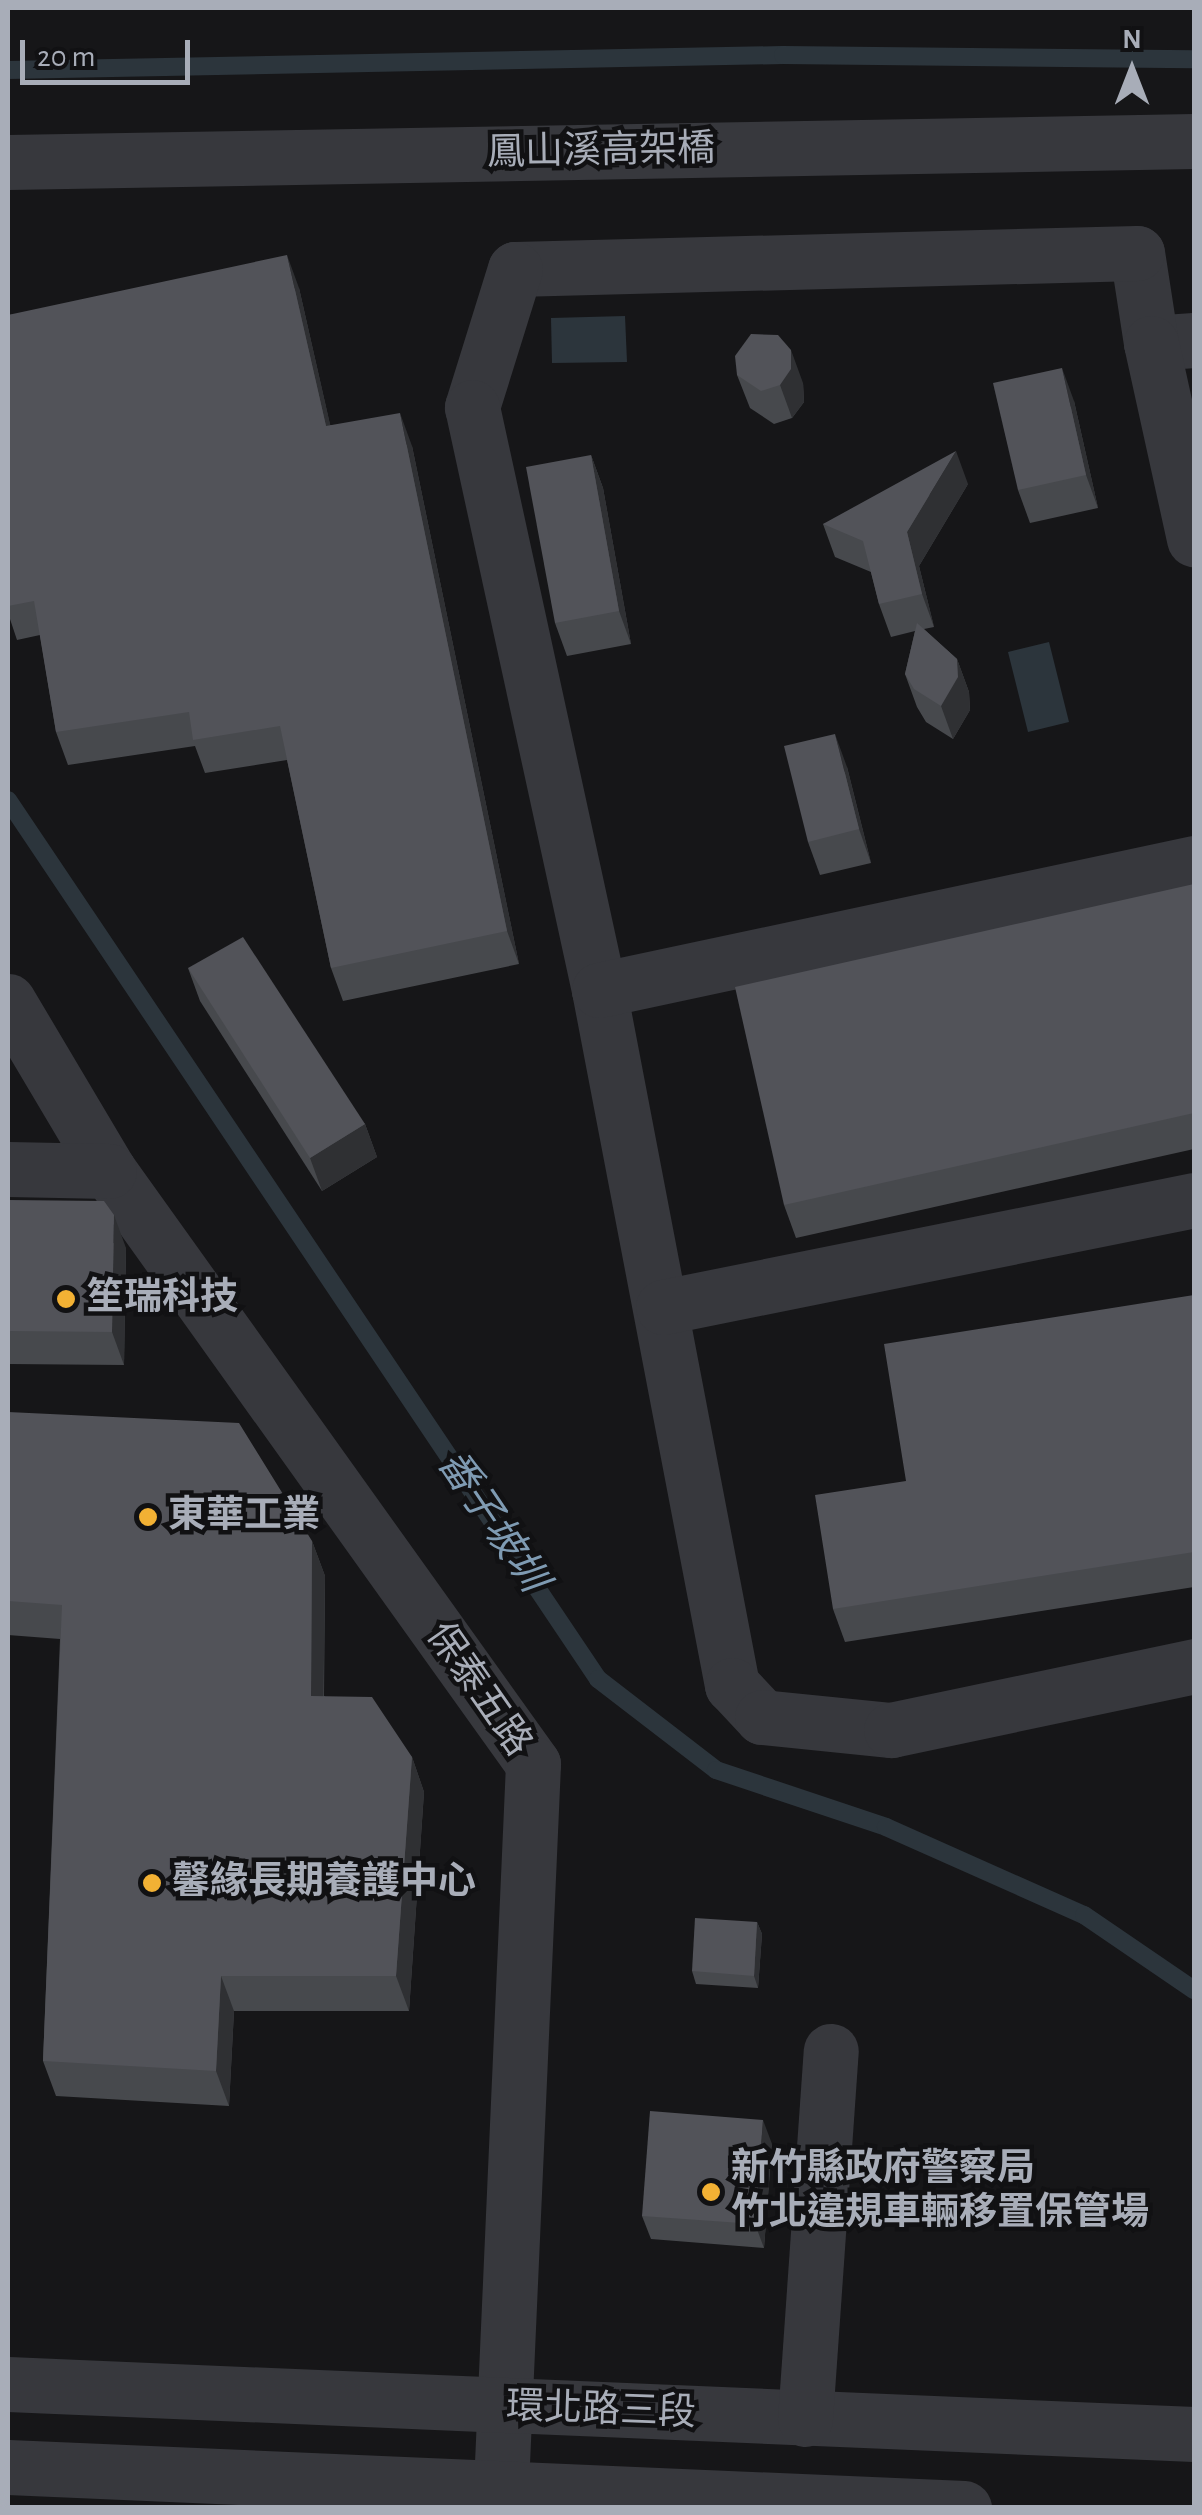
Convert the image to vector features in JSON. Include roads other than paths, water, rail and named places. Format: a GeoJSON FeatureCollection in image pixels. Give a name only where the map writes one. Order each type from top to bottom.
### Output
{"type":"FeatureCollection","features":[{"type":"Feature","properties":{"kind":"street","name":"鳳山溪高架橋"},"geometry":{"type":"LineString","coordinates":[[8,162],[1194,142]]}},
{"type":"Feature","properties":{"kind":"street"},"geometry":{"type":"LineString","coordinates":[[1194,539],[1173,342],[1137,254],[516,268],[472,407],[663,1307],[732,1685],[762,1717],[891,1730],[1194,1666]]}},
{"type":"Feature","properties":{"kind":"street"},"geometry":{"type":"LineString","coordinates":[[598,990],[1194,863]]}},
{"type":"Feature","properties":{"kind":"street","name":"保泰五路"},"geometry":{"type":"LineString","coordinates":[[8,1001],[109,1171],[532,1764],[500,2497]]}},
{"type":"Feature","properties":{"kind":"street"},"geometry":{"type":"LineString","coordinates":[[8,1169],[109,1171]]}},
{"type":"Feature","properties":{"kind":"street"},"geometry":{"type":"LineString","coordinates":[[663,1307],[1194,1200]]}},
{"type":"Feature","properties":{"kind":"street"},"geometry":{"type":"LineString","coordinates":[[805,2419],[831,2052]]}},
{"type":"Feature","properties":{"kind":"street","name":"環北路三段"},"geometry":{"type":"LineString","coordinates":[[8,2384],[501,2408],[1194,2434]]}},
{"type":"Feature","properties":{"kind":"street"},"geometry":{"type":"LineString","coordinates":[[8,2467],[500,2497],[964,2508]]}},
{"type":"Feature","properties":{"kind":"waterway"},"geometry":{"type":"LineString","coordinates":[[8,70],[783,55],[1194,59]]}},
{"type":"Feature","properties":{"kind":"waterway","name":"番子坡圳"},"geometry":{"type":"LineString","coordinates":[[8,800],[598,1679],[716,1770],[886,1827],[1084,1915],[1194,1990]]}},
{"type":"Feature","properties":{"kind":"place","name":"笙瑞科技"},"geometry":{"type":"Point","coordinates":[66,1299]}},
{"type":"Feature","properties":{"kind":"place","name":"東華工業"},"geometry":{"type":"Point","coordinates":[148,1517]}},
{"type":"Feature","properties":{"kind":"place","name":"馨緣長期養護中心"},"geometry":{"type":"Point","coordinates":[152,1883]}},
{"type":"Feature","properties":{"kind":"place","name":"新竹縣政府警察局 竹北違規車輛移置保管場"},"geometry":{"type":"Point","coordinates":[711,2192]}}]}
